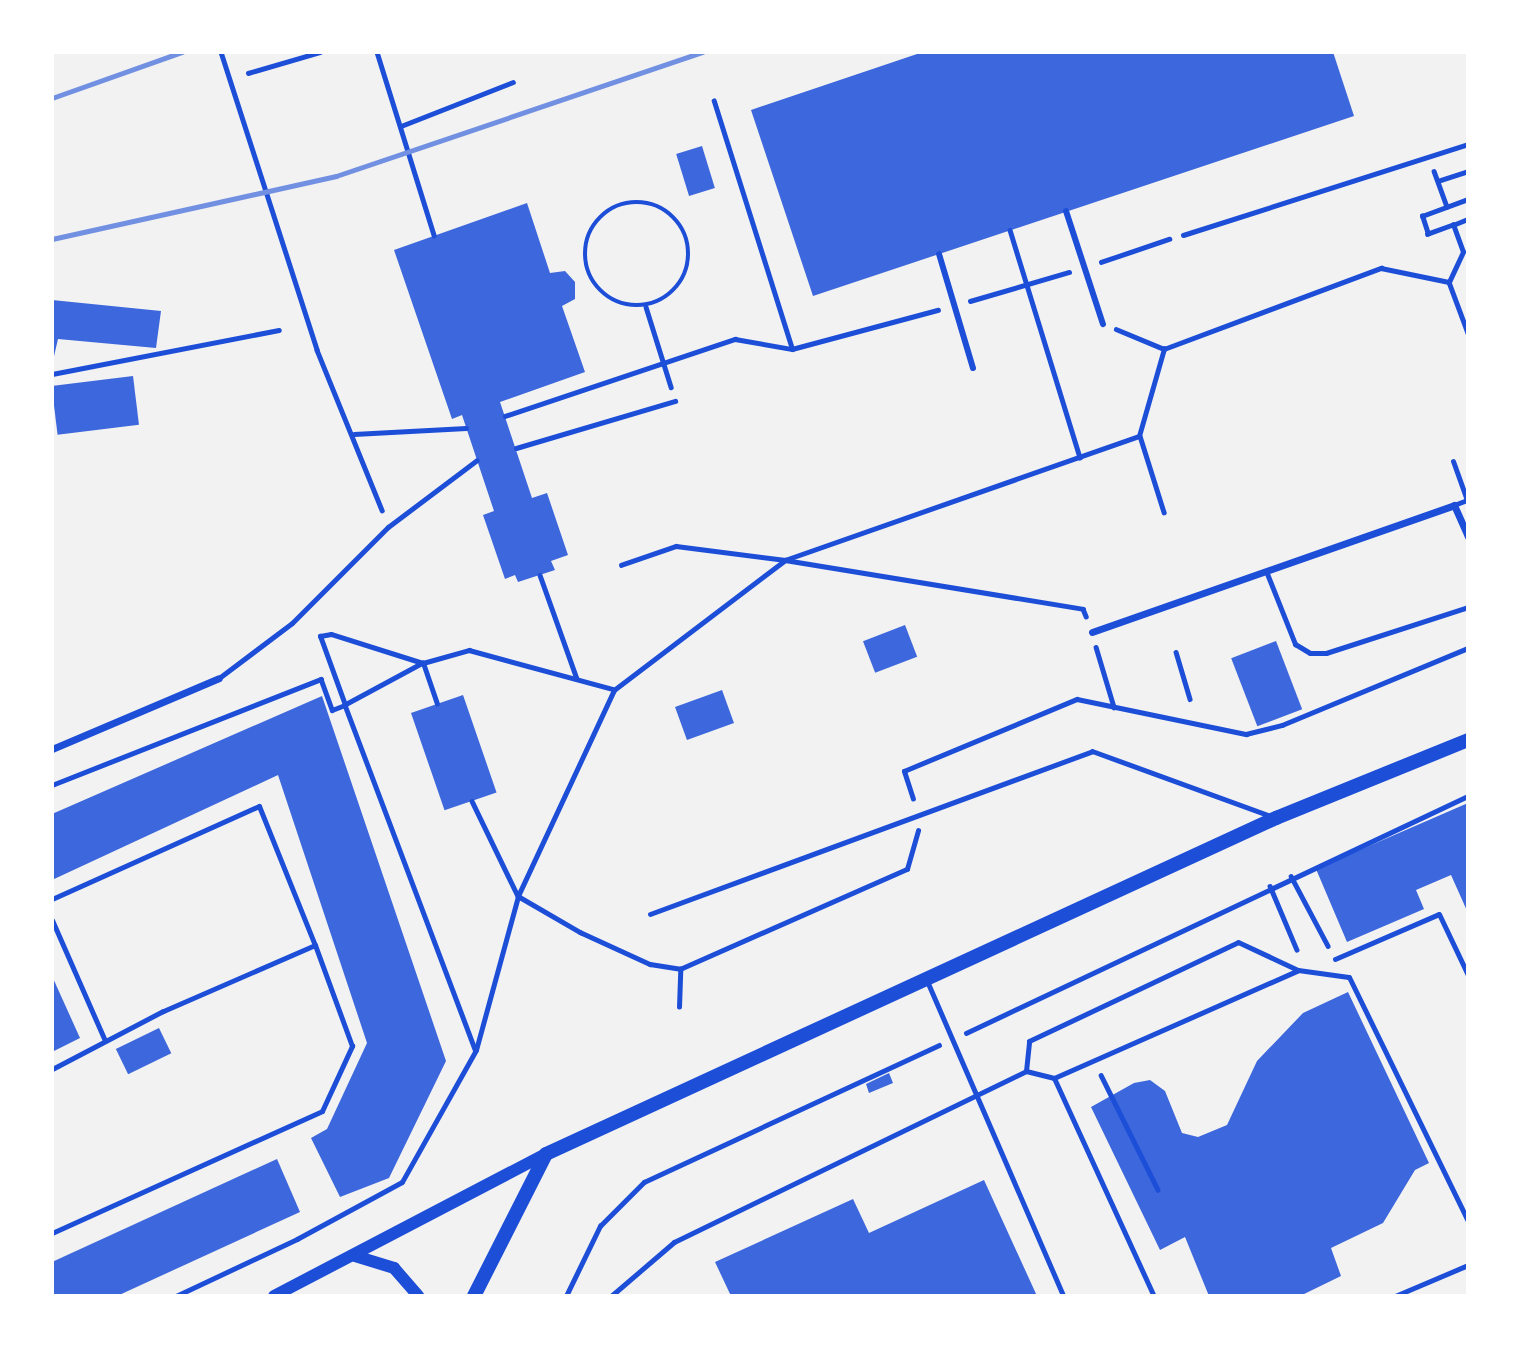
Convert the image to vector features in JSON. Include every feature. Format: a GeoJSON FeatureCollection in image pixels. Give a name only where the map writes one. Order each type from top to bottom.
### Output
{"type":"FeatureCollection","features":[{"type":"Feature","properties":{"kind":"main road"},"geometry":{"type":"LineString","coordinates":[[474,1296],[546,1154],[1276,818],[1468,740]]}},
{"type":"Feature","properties":{"kind":"street"},"geometry":{"type":"LineString","coordinates":[[1066,211],[1103,324]]}},
{"type":"Feature","properties":{"kind":"street"},"geometry":{"type":"LineString","coordinates":[[939,254],[973,368]]}},
{"type":"Feature","properties":{"kind":"street"},"geometry":{"type":"LineString","coordinates":[[1092,632],[1454,505],[1468,537]]}},
{"type":"Feature","properties":{"kind":"street"},"geometry":{"type":"LineString","coordinates":[[52,749],[219,678]]}},
{"type":"Feature","properties":{"kind":"street"},"geometry":{"type":"LineString","coordinates":[[274,1296],[546,1154]]}},
{"type":"Feature","properties":{"kind":"street"},"geometry":{"type":"LineString","coordinates":[[355,1256],[394,1268],[418,1296]]}},
{"type":"Feature","properties":{"kind":"lane"},"geometry":{"type":"LineString","coordinates":[[1183,234],[1468,144]]}},
{"type":"Feature","properties":{"kind":"lane"},"geometry":{"type":"LineString","coordinates":[[52,374],[279,330]]}},
{"type":"Feature","properties":{"kind":"lane"},"geometry":{"type":"LineString","coordinates":[[516,448],[675,401]]}},
{"type":"Feature","properties":{"kind":"lane"},"geometry":{"type":"LineString","coordinates":[[219,678],[292,624],[388,527],[477,460]]}},
{"type":"Feature","properties":{"kind":"lane"},"geometry":{"type":"LineString","coordinates":[[1453,461],[1467,500],[1454,505]]}},
{"type":"Feature","properties":{"kind":"lane"},"geometry":{"type":"LineString","coordinates":[[1266,570],[1295,644],[1310,653],[1326,653],[1468,607]]}},
{"type":"Feature","properties":{"kind":"lane"},"geometry":{"type":"LineString","coordinates":[[650,914],[1092,751],[1276,818]]}},
{"type":"Feature","properties":{"kind":"lane"},"geometry":{"type":"LineString","coordinates":[[52,899],[259,806],[315,944],[352,1046],[321,1111],[52,1233]]}},
{"type":"Feature","properties":{"kind":"lane"},"geometry":{"type":"LineString","coordinates":[[1335,959],[1439,915],[1468,975]]}},
{"type":"Feature","properties":{"kind":"lane"},"geometry":{"type":"LineString","coordinates":[[52,920],[105,1041]]}},
{"type":"Feature","properties":{"kind":"lane"},"geometry":{"type":"LineString","coordinates":[[1026,1072],[1030,1041],[1238,942],[1298,970],[1349,977],[1468,1221]]}},
{"type":"Feature","properties":{"kind":"lane"},"geometry":{"type":"LineString","coordinates":[[52,1069],[105,1041],[315,944]]}},
{"type":"Feature","properties":{"kind":"lane"},"geometry":{"type":"LineString","coordinates":[[611,1296],[674,1242],[1026,1072],[1054,1078],[1298,970]]}},
{"type":"Feature","properties":{"kind":"lane"},"geometry":{"type":"LineString","coordinates":[[926,978],[1063,1296]]}},
{"type":"Feature","properties":{"kind":"lane"},"geometry":{"type":"LineString","coordinates":[[1054,1078],[1154,1296]]}},
{"type":"Feature","properties":{"kind":"lane"},"geometry":{"type":"LineString","coordinates":[[1395,1296],[1468,1265]]}},
{"type":"Feature","properties":{"kind":"path"},"geometry":{"type":"LineString","coordinates":[[220,52],[317,350],[354,434],[388,527]]}},
{"type":"Feature","properties":{"kind":"path"},"geometry":{"type":"LineString","coordinates":[[248,73],[320,52]]}},
{"type":"Feature","properties":{"kind":"path"},"geometry":{"type":"LineString","coordinates":[[377,52],[424,193],[434,235]]}},
{"type":"Feature","properties":{"kind":"path"},"geometry":{"type":"LineString","coordinates":[[401,126],[513,82]]}},
{"type":"Feature","properties":{"kind":"path"},"geometry":{"type":"LineString","coordinates":[[714,102],[792,349]]}},
{"type":"Feature","properties":{"kind":"path"},"geometry":{"type":"LineString","coordinates":[[1429,159],[1447,207]]}},
{"type":"Feature","properties":{"kind":"path"},"geometry":{"type":"LineString","coordinates":[[1438,181],[1468,171]]}},
{"type":"Feature","properties":{"kind":"path"},"geometry":{"type":"LineString","coordinates":[[1468,199],[1422,216],[1428,234],[1468,219]]}},
{"type":"Feature","properties":{"kind":"path"},"geometry":{"type":"LineString","coordinates":[[639,201],[669,212],[689,243],[690,261],[677,289],[646,307],[622,305],[604,296],[585,265],[587,240],[594,223],[616,206],[639,201]]}},
{"type":"Feature","properties":{"kind":"path"},"geometry":{"type":"LineString","coordinates":[[1453,225],[1463,252],[1449,282],[1468,333]]}},
{"type":"Feature","properties":{"kind":"path"},"geometry":{"type":"LineString","coordinates":[[1010,230],[1080,457]]}},
{"type":"Feature","properties":{"kind":"path"},"geometry":{"type":"LineString","coordinates":[[1092,264],[1183,234]]}},
{"type":"Feature","properties":{"kind":"path"},"geometry":{"type":"LineString","coordinates":[[1103,324],[1164,349],[1381,268],[1449,282]]}},
{"type":"Feature","properties":{"kind":"path"},"geometry":{"type":"LineString","coordinates":[[962,303],[1079,269]]}},
{"type":"Feature","properties":{"kind":"path"},"geometry":{"type":"LineString","coordinates":[[646,307],[675,401]]}},
{"type":"Feature","properties":{"kind":"path"},"geometry":{"type":"LineString","coordinates":[[505,416],[735,339],[792,349],[949,307]]}},
{"type":"Feature","properties":{"kind":"path"},"geometry":{"type":"LineString","coordinates":[[1164,349],[1139,436],[1164,512]]}},
{"type":"Feature","properties":{"kind":"path"},"geometry":{"type":"LineString","coordinates":[[354,434],[466,428]]}},
{"type":"Feature","properties":{"kind":"path"},"geometry":{"type":"LineString","coordinates":[[176,1296],[297,1239],[402,1182],[476,1050],[518,896],[614,690],[785,560],[1139,436]]}},
{"type":"Feature","properties":{"kind":"path"},"geometry":{"type":"LineString","coordinates":[[621,565],[676,546],[785,560],[1083,609]]}},
{"type":"Feature","properties":{"kind":"path"},"geometry":{"type":"LineString","coordinates":[[540,575],[578,680]]}},
{"type":"Feature","properties":{"kind":"path"},"geometry":{"type":"LineString","coordinates":[[423,663],[331,634],[320,636],[476,1050]]}},
{"type":"Feature","properties":{"kind":"path"},"geometry":{"type":"LineString","coordinates":[[912,792],[904,771],[1077,699],[1246,734],[1282,725],[1468,648]]}},
{"type":"Feature","properties":{"kind":"path"},"geometry":{"type":"LineString","coordinates":[[52,785],[321,679],[332,710],[423,663],[468,650],[614,690]]}},
{"type":"Feature","properties":{"kind":"path"},"geometry":{"type":"LineString","coordinates":[[1176,652],[1190,699]]}},
{"type":"Feature","properties":{"kind":"path"},"geometry":{"type":"LineString","coordinates":[[1099,655],[1114,707]]}},
{"type":"Feature","properties":{"kind":"path"},"geometry":{"type":"LineString","coordinates":[[423,663],[437,704]]}},
{"type":"Feature","properties":{"kind":"path"},"geometry":{"type":"LineString","coordinates":[[566,1296],[600,1226],[644,1182],[953,1039],[1291,876],[1468,796]]}},
{"type":"Feature","properties":{"kind":"path"},"geometry":{"type":"LineString","coordinates":[[472,801],[518,896],[580,932],[650,964],[680,969],[907,869],[918,835]]}},
{"type":"Feature","properties":{"kind":"path"},"geometry":{"type":"LineString","coordinates":[[1291,876],[1335,959]]}},
{"type":"Feature","properties":{"kind":"path"},"geometry":{"type":"LineString","coordinates":[[1270,886],[1299,954]]}},
{"type":"Feature","properties":{"kind":"path"},"geometry":{"type":"LineString","coordinates":[[679,1007],[680,969]]}},
{"type":"Feature","properties":{"kind":"path"},"geometry":{"type":"LineString","coordinates":[[1111,1096],[1158,1190]]}},
{"type":"Feature","properties":{"kind":"building"},"geometry":{"type":"Polygon","coordinates":[[[923,52],[1333,52],[1354,116],[813,296],[751,110],[923,52]]]}},
{"type":"Feature","properties":{"kind":"building"},"geometry":{"type":"Polygon","coordinates":[[[702,146],[715,188],[689,196],[676,154],[702,146]]]}},
{"type":"Feature","properties":{"kind":"building"},"geometry":{"type":"Polygon","coordinates":[[[527,203],[550,273],[565,271],[575,282],[575,299],[562,306],[585,372],[500,402],[532,498],[547,493],[568,555],[551,561],[555,570],[518,582],[515,575],[505,579],[483,515],[494,511],[462,415],[452,419],[394,250],[527,203]]]}},
{"type":"Feature","properties":{"kind":"building"},"geometry":{"type":"Polygon","coordinates":[[[52,300],[161,311],[156,348],[58,339],[52,365],[52,300]]]}},
{"type":"Feature","properties":{"kind":"building"},"geometry":{"type":"Polygon","coordinates":[[[133,376],[139,425],[58,435],[52,386],[133,376]]]}},
{"type":"Feature","properties":{"kind":"building"},"geometry":{"type":"Polygon","coordinates":[[[905,625],[917,657],[875,673],[863,641],[905,625]]]}},
{"type":"Feature","properties":{"kind":"building"},"geometry":{"type":"Polygon","coordinates":[[[1276,641],[1302,709],[1257,726],[1231,658],[1276,641]]]}},
{"type":"Feature","properties":{"kind":"building"},"geometry":{"type":"Polygon","coordinates":[[[722,690],[734,723],[687,740],[675,707],[722,690]]]}},
{"type":"Feature","properties":{"kind":"building"},"geometry":{"type":"Polygon","coordinates":[[[463,695],[497,792],[445,810],[411,713],[463,695]]]}},
{"type":"Feature","properties":{"kind":"building"},"geometry":{"type":"Polygon","coordinates":[[[322,696],[446,1061],[389,1178],[340,1197],[311,1138],[327,1129],[367,1043],[278,775],[52,880],[52,814],[322,696]]]}},
{"type":"Feature","properties":{"kind":"building"},"geometry":{"type":"Polygon","coordinates":[[[1468,803],[1468,913],[1451,875],[1416,890],[1424,909],[1347,942],[1316,869],[1468,803]]]}},
{"type":"Feature","properties":{"kind":"building"},"geometry":{"type":"Polygon","coordinates":[[[52,976],[80,1038],[52,1052],[52,976]]]}},
{"type":"Feature","properties":{"kind":"building"},"geometry":{"type":"Polygon","coordinates":[[[1348,992],[1429,1163],[1415,1170],[1383,1223],[1331,1248],[1341,1276],[1300,1296],[1209,1296],[1185,1237],[1160,1250],[1091,1107],[1134,1083],[1150,1080],[1165,1091],[1182,1133],[1198,1137],[1227,1125],[1257,1061],[1303,1013],[1348,992]]]}},
{"type":"Feature","properties":{"kind":"building"},"geometry":{"type":"Polygon","coordinates":[[[159,1028],[171,1053],[128,1074],[116,1049],[159,1028]]]}},
{"type":"Feature","properties":{"kind":"building"},"geometry":{"type":"Polygon","coordinates":[[[889,1073],[893,1083],[869,1093],[866,1084],[889,1073]]]}},
{"type":"Feature","properties":{"kind":"building"},"geometry":{"type":"Polygon","coordinates":[[[277,1159],[300,1212],[117,1296],[52,1296],[52,1262],[277,1159]]]}},
{"type":"Feature","properties":{"kind":"building"},"geometry":{"type":"Polygon","coordinates":[[[984,1180],[1037,1296],[731,1296],[715,1262],[853,1199],[869,1233],[984,1180]]]}},
{"type":"Feature","properties":{"kind":"railway"},"geometry":{"type":"LineString","coordinates":[[52,98],[182,52]]}},
{"type":"Feature","properties":{"kind":"railway"},"geometry":{"type":"LineString","coordinates":[[52,239],[336,176],[703,52]]}}]}
